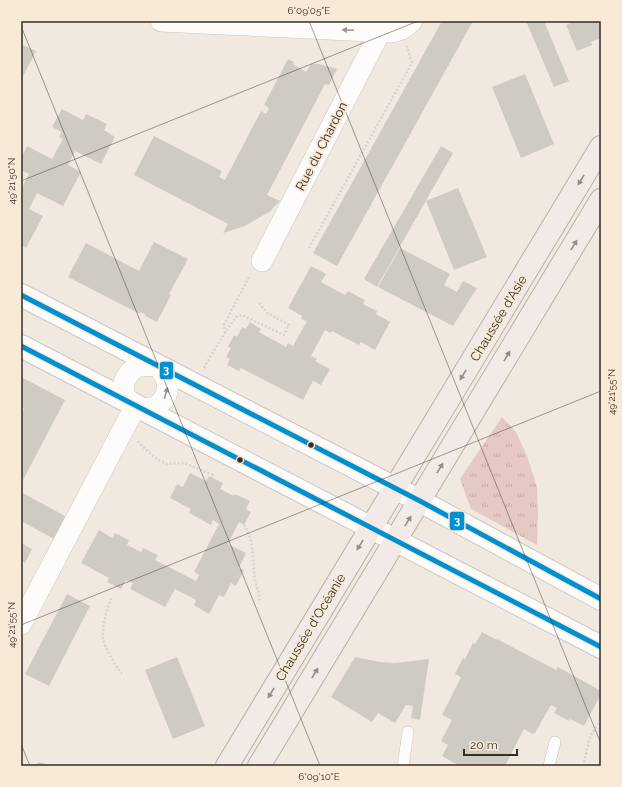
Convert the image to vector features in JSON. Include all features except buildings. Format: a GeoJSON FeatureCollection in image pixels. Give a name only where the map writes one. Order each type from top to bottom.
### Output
{"type":"FeatureCollection","features":[{"type":"Feature","properties":{"kind":"main road","name":"Chaussée d'Asie"},"geometry":{"type":"LineString","coordinates":[[394,488],[601,147]]}},
{"type":"Feature","properties":{"kind":"main road"},"geometry":{"type":"LineString","coordinates":[[259,766],[601,200]]}},
{"type":"Feature","properties":{"kind":"main road"},"geometry":{"type":"LineString","coordinates":[[21,295],[420,501],[601,599]]}},
{"type":"Feature","properties":{"kind":"main road"},"geometry":{"type":"LineString","coordinates":[[21,346],[601,647]]}},
{"type":"Feature","properties":{"kind":"main road","name":"Chaussée d'Océanie"},"geometry":{"type":"LineString","coordinates":[[227,766],[394,488]]}},
{"type":"Feature","properties":{"kind":"street"},"geometry":{"type":"LineString","coordinates":[[162,21],[380,32],[392,32],[402,29],[412,21]]}},
{"type":"Feature","properties":{"kind":"street","name":"Rue du Chardon"},"geometry":{"type":"LineString","coordinates":[[262,261],[380,32]]}},
{"type":"Feature","properties":{"kind":"street"},"geometry":{"type":"LineString","coordinates":[[141,366],[158,366],[167,380],[167,392],[164,400],[153,408],[136,405],[124,393],[125,379],[130,372],[141,366]]}},
{"type":"Feature","properties":{"kind":"street"},"geometry":{"type":"LineString","coordinates":[[21,624],[136,405]]}},
{"type":"Feature","properties":{"kind":"lane"},"geometry":{"type":"LineString","coordinates":[[403,766],[408,732]]}},
{"type":"Feature","properties":{"kind":"lane"},"geometry":{"type":"LineString","coordinates":[[549,766],[555,742]]}},
{"type":"Feature","properties":{"kind":"path"},"geometry":{"type":"LineString","coordinates":[[309,248],[412,63],[407,44]]}},
{"type":"Feature","properties":{"kind":"path"},"geometry":{"type":"LineString","coordinates":[[225,334],[224,325],[252,272],[262,261]]}},
{"type":"Feature","properties":{"kind":"path"},"geometry":{"type":"LineString","coordinates":[[201,374],[214,350],[236,317],[242,315],[284,335],[289,325],[266,312],[258,301]]}},
{"type":"Feature","properties":{"kind":"path"},"geometry":{"type":"LineString","coordinates":[[135,437],[142,446],[158,460],[167,464],[184,463],[213,475],[212,478]]}},
{"type":"Feature","properties":{"kind":"path"},"geometry":{"type":"LineString","coordinates":[[244,525],[249,532],[255,582],[260,596],[259,603]]}},
{"type":"Feature","properties":{"kind":"path"},"geometry":{"type":"LineString","coordinates":[[111,598],[104,622],[103,639],[115,665],[123,674]]}},
{"type":"Feature","properties":{"kind":"path"},"geometry":{"type":"LineString","coordinates":[[583,766],[590,737],[601,718]]}},
{"type":"Feature","properties":{"kind":"green space"},"geometry":{"type":"Polygon","coordinates":[[[502,417],[516,432],[527,456],[537,487],[537,545],[471,509],[460,479],[502,417]]]}},
{"type":"Feature","properties":{"kind":"transit line","name":"3"},"geometry":{"type":"LineString","coordinates":[[21,295],[420,501],[601,599]]}},
{"type":"Feature","properties":{"kind":"transit line","name":"3"},"geometry":{"type":"LineString","coordinates":[[21,346],[601,647]]}}]}
